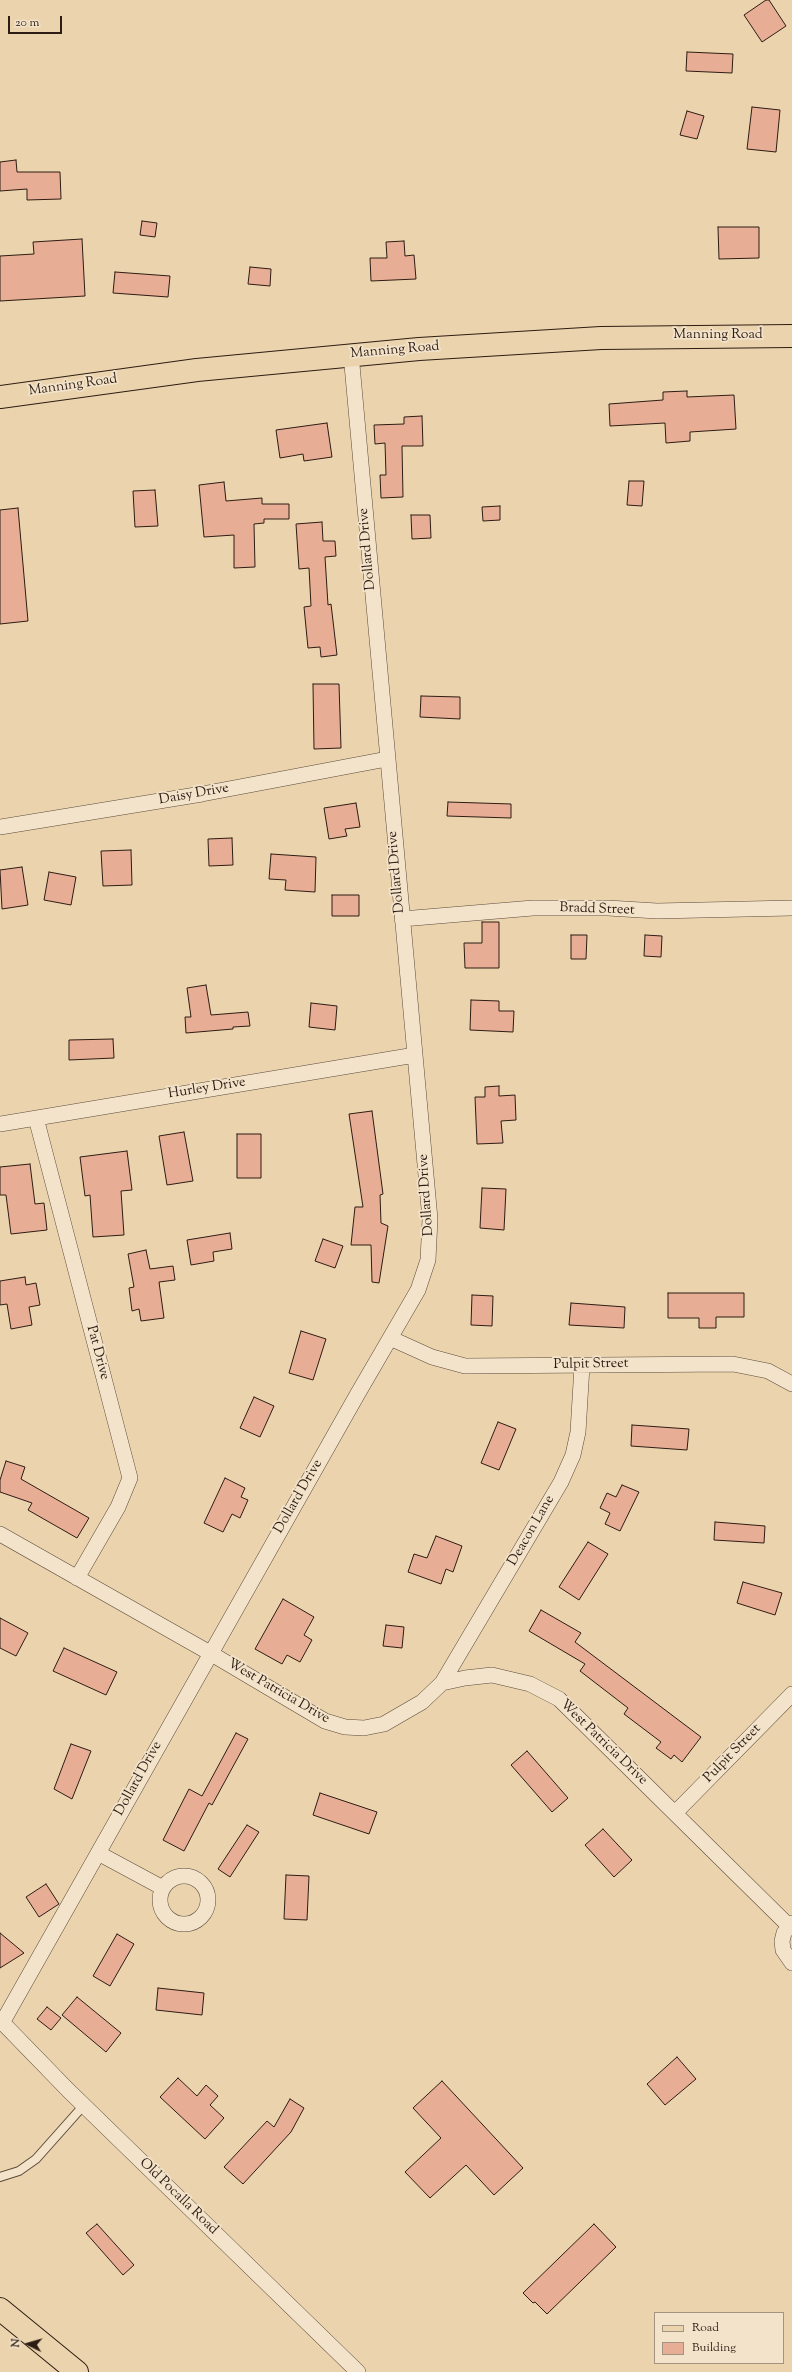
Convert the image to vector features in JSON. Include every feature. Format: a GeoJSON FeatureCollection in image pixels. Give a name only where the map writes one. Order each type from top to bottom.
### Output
{"type":"FeatureCollection","features":[{"type":"Feature","properties":{"kind":"main road","name":"Manning Road"},"geometry":{"type":"LineString","coordinates":[[0,397],[197,370],[351,354],[601,338],[792,336]]}},
{"type":"Feature","properties":{"kind":"main road"},"geometry":{"type":"LineString","coordinates":[[0,2309],[77,2372]]}},
{"type":"Feature","properties":{"kind":"street","name":"Dollard Drive"},"geometry":{"type":"LineString","coordinates":[[1,2021],[418,1290],[426,1265],[430,1243],[430,1219],[351,354]]}},
{"type":"Feature","properties":{"kind":"street","name":"Daisy Drive"},"geometry":{"type":"LineString","coordinates":[[0,827],[202,794],[387,759]]}},
{"type":"Feature","properties":{"kind":"street","name":"Bradd Street"},"geometry":{"type":"LineString","coordinates":[[402,919],[533,908],[608,908],[657,911],[792,908]]}},
{"type":"Feature","properties":{"kind":"street","name":"Hurley Drive"},"geometry":{"type":"LineString","coordinates":[[0,1124],[415,1055]]}},
{"type":"Feature","properties":{"kind":"street","name":"Pat Drive"},"geometry":{"type":"LineString","coordinates":[[36,1118],[130,1478],[118,1508],[77,1578]]}},
{"type":"Feature","properties":{"kind":"street","name":"Pulpit Street"},"geometry":{"type":"LineString","coordinates":[[390,1338],[432,1357],[465,1366],[734,1364],[768,1371],[792,1384]]}},
{"type":"Feature","properties":{"kind":"street","name":"Deacon Lane"},"geometry":{"type":"LineString","coordinates":[[442,1683],[561,1482],[573,1455],[578,1432],[582,1366]]}},
{"type":"Feature","properties":{"kind":"street","name":"West Patricia Drive"},"geometry":{"type":"LineString","coordinates":[[0,1534],[210,1653],[325,1721],[345,1728],[364,1728],[384,1724],[422,1702],[442,1683],[465,1678],[492,1675],[513,1678],[530,1684],[559,1699],[790,1924],[782,1941],[783,1950],[792,1963]]}},
{"type":"Feature","properties":{"kind":"street","name":"Pulpit Street"},"geometry":{"type":"LineString","coordinates":[[675,1813],[792,1694]]}},
{"type":"Feature","properties":{"kind":"street"},"geometry":{"type":"LineString","coordinates":[[98,1853],[163,1888]]}},
{"type":"Feature","properties":{"kind":"street","name":"Old Pocalla Road"},"geometry":{"type":"LineString","coordinates":[[1,2021],[84,2105],[358,2372]]}},
{"type":"Feature","properties":{"kind":"lane"},"geometry":{"type":"LineString","coordinates":[[0,2177],[19,2171],[36,2159],[84,2105]]}},
{"type":"Feature","properties":{"kind":"building"},"geometry":{"type":"Polygon","coordinates":[[[766,0],[769,0],[786,26],[762,42],[744,15],[766,0]]]}},
{"type":"Feature","properties":{"kind":"building"},"geometry":{"type":"Polygon","coordinates":[[[687,52],[733,54],[732,73],[686,71],[687,52]]]}},
{"type":"Feature","properties":{"kind":"building"},"geometry":{"type":"Polygon","coordinates":[[[752,107],[780,110],[776,152],[747,149],[752,107]]]}},
{"type":"Feature","properties":{"kind":"building"},"geometry":{"type":"Polygon","coordinates":[[[687,111],[704,116],[697,139],[680,135],[687,111]]]}},
{"type":"Feature","properties":{"kind":"building"},"geometry":{"type":"Polygon","coordinates":[[[16,160],[17,172],[60,172],[61,199],[27,200],[27,189],[0,191],[0,162],[16,160]]]}},
{"type":"Feature","properties":{"kind":"building"},"geometry":{"type":"Polygon","coordinates":[[[142,221],[157,223],[155,237],[140,235],[142,221]]]}},
{"type":"Feature","properties":{"kind":"building"},"geometry":{"type":"Polygon","coordinates":[[[718,227],[759,227],[759,258],[719,259],[718,227]]]}},
{"type":"Feature","properties":{"kind":"building"},"geometry":{"type":"Polygon","coordinates":[[[82,239],[85,296],[0,301],[0,256],[34,254],[33,242],[82,239]]]}},
{"type":"Feature","properties":{"kind":"building"},"geometry":{"type":"Polygon","coordinates":[[[404,241],[405,256],[414,255],[416,279],[371,281],[370,258],[387,258],[386,242],[404,241]]]}},
{"type":"Feature","properties":{"kind":"building"},"geometry":{"type":"Polygon","coordinates":[[[250,267],[271,269],[270,286],[248,284],[250,267]]]}},
{"type":"Feature","properties":{"kind":"building"},"geometry":{"type":"Polygon","coordinates":[[[115,272],[170,276],[168,297],[113,293],[115,272]]]}},
{"type":"Feature","properties":{"kind":"building"},"geometry":{"type":"Polygon","coordinates":[[[687,391],[687,397],[734,395],[736,429],[690,432],[690,441],[666,443],[665,423],[610,426],[609,404],[663,400],[663,392],[687,391]]]}},
{"type":"Feature","properties":{"kind":"building"},"geometry":{"type":"Polygon","coordinates":[[[422,416],[423,446],[402,446],[403,497],[381,498],[380,475],[386,475],[385,443],[375,444],[374,425],[404,424],[404,417],[422,416]]]}},
{"type":"Feature","properties":{"kind":"building"},"geometry":{"type":"Polygon","coordinates":[[[327,423],[332,457],[304,461],[303,454],[280,458],[276,430],[327,423]]]}},
{"type":"Feature","properties":{"kind":"building"},"geometry":{"type":"Polygon","coordinates":[[[629,481],[644,481],[642,506],[627,505],[629,481]]]}},
{"type":"Feature","properties":{"kind":"building"},"geometry":{"type":"Polygon","coordinates":[[[224,482],[226,501],[262,498],[262,504],[289,504],[289,519],[264,519],[264,523],[254,524],[255,567],[234,568],[234,535],[204,537],[199,485],[224,482]]]}},
{"type":"Feature","properties":{"kind":"building"},"geometry":{"type":"Polygon","coordinates":[[[155,490],[158,526],[135,527],[133,491],[155,490]]]}},
{"type":"Feature","properties":{"kind":"building"},"geometry":{"type":"Polygon","coordinates":[[[500,506],[500,520],[483,521],[482,507],[500,506]]]}},
{"type":"Feature","properties":{"kind":"building"},"geometry":{"type":"Polygon","coordinates":[[[18,508],[28,621],[0,624],[0,510],[18,508]]]}},
{"type":"Feature","properties":{"kind":"building"},"geometry":{"type":"Polygon","coordinates":[[[411,515],[430,515],[431,538],[412,539],[411,515]]]}},
{"type":"Feature","properties":{"kind":"building"},"geometry":{"type":"Polygon","coordinates":[[[322,522],[323,541],[335,541],[336,556],[325,557],[328,605],[331,604],[337,655],[321,657],[320,647],[308,648],[304,607],[311,606],[309,568],[299,569],[296,524],[322,522]]]}},
{"type":"Feature","properties":{"kind":"building"},"geometry":{"type":"Polygon","coordinates":[[[313,684],[339,684],[341,748],[314,749],[313,684]]]}},
{"type":"Feature","properties":{"kind":"building"},"geometry":{"type":"Polygon","coordinates":[[[421,696],[460,697],[460,719],[420,717],[421,696]]]}},
{"type":"Feature","properties":{"kind":"building"},"geometry":{"type":"Polygon","coordinates":[[[448,802],[511,804],[511,818],[447,816],[448,802]]]}},
{"type":"Feature","properties":{"kind":"building"},"geometry":{"type":"Polygon","coordinates":[[[356,803],[360,827],[345,829],[347,836],[329,839],[324,808],[356,803]]]}},
{"type":"Feature","properties":{"kind":"building"},"geometry":{"type":"Polygon","coordinates":[[[232,838],[233,865],[209,866],[208,839],[232,838]]]}},
{"type":"Feature","properties":{"kind":"building"},"geometry":{"type":"Polygon","coordinates":[[[131,850],[132,885],[103,886],[101,851],[131,850]]]}},
{"type":"Feature","properties":{"kind":"building"},"geometry":{"type":"Polygon","coordinates":[[[271,854],[316,857],[315,892],[285,890],[286,880],[269,879],[271,854]]]}},
{"type":"Feature","properties":{"kind":"building"},"geometry":{"type":"Polygon","coordinates":[[[22,867],[28,905],[2,909],[0,870],[22,867]]]}},
{"type":"Feature","properties":{"kind":"building"},"geometry":{"type":"Polygon","coordinates":[[[49,872],[76,877],[71,905],[44,900],[49,872]]]}},
{"type":"Feature","properties":{"kind":"building"},"geometry":{"type":"Polygon","coordinates":[[[332,895],[359,895],[359,916],[332,916],[332,895]]]}},
{"type":"Feature","properties":{"kind":"building"},"geometry":{"type":"Polygon","coordinates":[[[482,922],[499,922],[499,968],[465,968],[464,943],[482,943],[482,922]]]}},
{"type":"Feature","properties":{"kind":"building"},"geometry":{"type":"Polygon","coordinates":[[[571,935],[587,935],[586,959],[571,959],[571,935]]]}},
{"type":"Feature","properties":{"kind":"building"},"geometry":{"type":"Polygon","coordinates":[[[645,935],[662,936],[661,957],[644,956],[645,935]]]}},
{"type":"Feature","properties":{"kind":"building"},"geometry":{"type":"Polygon","coordinates":[[[206,985],[211,1015],[248,1012],[250,1026],[186,1033],[185,1017],[191,1017],[187,988],[206,985]]]}},
{"type":"Feature","properties":{"kind":"building"},"geometry":{"type":"Polygon","coordinates":[[[471,1000],[499,1001],[499,1011],[514,1011],[513,1032],[470,1030],[471,1000]]]}},
{"type":"Feature","properties":{"kind":"building"},"geometry":{"type":"Polygon","coordinates":[[[311,1003],[337,1006],[335,1030],[309,1027],[311,1003]]]}},
{"type":"Feature","properties":{"kind":"building"},"geometry":{"type":"Polygon","coordinates":[[[113,1039],[114,1058],[69,1060],[69,1040],[113,1039]]]}},
{"type":"Feature","properties":{"kind":"building"},"geometry":{"type":"Polygon","coordinates":[[[499,1086],[499,1096],[515,1095],[516,1120],[501,1121],[503,1143],[477,1144],[475,1097],[485,1097],[485,1087],[499,1086]]]}},
{"type":"Feature","properties":{"kind":"building"},"geometry":{"type":"Polygon","coordinates":[[[372,1111],[383,1194],[380,1195],[381,1223],[388,1226],[379,1283],[372,1282],[371,1245],[351,1245],[355,1207],[363,1207],[349,1114],[372,1111]]]}},
{"type":"Feature","properties":{"kind":"building"},"geometry":{"type":"Polygon","coordinates":[[[184,1132],[193,1181],[167,1185],[159,1136],[184,1132]]]}},
{"type":"Feature","properties":{"kind":"building"},"geometry":{"type":"Polygon","coordinates":[[[237,1134],[261,1134],[261,1178],[237,1178],[237,1134]]]}},
{"type":"Feature","properties":{"kind":"building"},"geometry":{"type":"Polygon","coordinates":[[[127,1151],[132,1190],[121,1191],[124,1235],[93,1237],[90,1195],[85,1196],[80,1157],[127,1151]]]}},
{"type":"Feature","properties":{"kind":"building"},"geometry":{"type":"Polygon","coordinates":[[[30,1164],[35,1204],[44,1203],[47,1230],[11,1234],[6,1195],[0,1195],[0,1167],[30,1164]]]}},
{"type":"Feature","properties":{"kind":"building"},"geometry":{"type":"Polygon","coordinates":[[[482,1188],[506,1189],[504,1230],[480,1228],[482,1188]]]}},
{"type":"Feature","properties":{"kind":"building"},"geometry":{"type":"Polygon","coordinates":[[[230,1233],[232,1249],[213,1252],[214,1261],[191,1265],[187,1240],[230,1233]]]}},
{"type":"Feature","properties":{"kind":"building"},"geometry":{"type":"Polygon","coordinates":[[[323,1239],[343,1246],[335,1268],[315,1261],[323,1239]]]}},
{"type":"Feature","properties":{"kind":"building"},"geometry":{"type":"Polygon","coordinates":[[[146,1250],[150,1269],[173,1266],[175,1280],[159,1282],[164,1318],[141,1321],[139,1309],[132,1311],[129,1288],[134,1287],[128,1254],[146,1250]]]}},
{"type":"Feature","properties":{"kind":"building"},"geometry":{"type":"Polygon","coordinates":[[[25,1277],[26,1285],[36,1283],[40,1305],[29,1307],[32,1325],[11,1329],[7,1304],[0,1305],[0,1281],[25,1277]]]}},
{"type":"Feature","properties":{"kind":"building"},"geometry":{"type":"Polygon","coordinates":[[[668,1293],[744,1293],[744,1317],[716,1317],[716,1328],[699,1328],[699,1318],[668,1318],[668,1293]]]}},
{"type":"Feature","properties":{"kind":"building"},"geometry":{"type":"Polygon","coordinates":[[[472,1295],[493,1296],[492,1326],[471,1325],[472,1295]]]}},
{"type":"Feature","properties":{"kind":"building"},"geometry":{"type":"Polygon","coordinates":[[[571,1303],[625,1307],[624,1328],[569,1325],[571,1303]]]}},
{"type":"Feature","properties":{"kind":"building"},"geometry":{"type":"Polygon","coordinates":[[[301,1331],[326,1339],[313,1380],[289,1373],[301,1331]]]}},
{"type":"Feature","properties":{"kind":"building"},"geometry":{"type":"Polygon","coordinates":[[[254,1397],[274,1406],[260,1437],[240,1428],[254,1397]]]}},
{"type":"Feature","properties":{"kind":"building"},"geometry":{"type":"Polygon","coordinates":[[[498,1422],[516,1429],[499,1470],[481,1463],[498,1422]]]}},
{"type":"Feature","properties":{"kind":"building"},"geometry":{"type":"Polygon","coordinates":[[[632,1425],[689,1429],[687,1450],[631,1446],[632,1425]]]}},
{"type":"Feature","properties":{"kind":"building"},"geometry":{"type":"Polygon","coordinates":[[[6,1461],[25,1467],[21,1479],[89,1518],[77,1538],[28,1510],[32,1503],[0,1492],[0,1480],[6,1461]]]}},
{"type":"Feature","properties":{"kind":"building"},"geometry":{"type":"Polygon","coordinates":[[[225,1478],[245,1488],[241,1497],[248,1500],[240,1518],[232,1514],[223,1532],[204,1523],[225,1478]]]}},
{"type":"Feature","properties":{"kind":"building"},"geometry":{"type":"Polygon","coordinates":[[[622,1485],[639,1492],[620,1531],[605,1524],[610,1513],[600,1508],[607,1493],[616,1497],[622,1485]]]}},
{"type":"Feature","properties":{"kind":"building"},"geometry":{"type":"Polygon","coordinates":[[[715,1522],[765,1526],[764,1543],[714,1540],[715,1522]]]}},
{"type":"Feature","properties":{"kind":"building"},"geometry":{"type":"Polygon","coordinates":[[[436,1536],[462,1546],[453,1572],[446,1569],[441,1584],[408,1572],[414,1554],[427,1558],[436,1536]]]}},
{"type":"Feature","properties":{"kind":"building"},"geometry":{"type":"Polygon","coordinates":[[[588,1542],[608,1554],[579,1600],[559,1587],[588,1542]]]}},
{"type":"Feature","properties":{"kind":"building"},"geometry":{"type":"Polygon","coordinates":[[[743,1582],[782,1593],[775,1615],[737,1603],[743,1582]]]}},
{"type":"Feature","properties":{"kind":"building"},"geometry":{"type":"Polygon","coordinates":[[[283,1599],[314,1617],[304,1635],[312,1640],[300,1662],[287,1655],[282,1664],[255,1649],[283,1599]]]}},
{"type":"Feature","properties":{"kind":"building"},"geometry":{"type":"Polygon","coordinates":[[[541,1610],[581,1633],[575,1642],[701,1737],[682,1762],[674,1755],[671,1759],[656,1748],[661,1742],[624,1714],[628,1708],[580,1671],[585,1664],[529,1631],[541,1610]]]}},
{"type":"Feature","properties":{"kind":"building"},"geometry":{"type":"Polygon","coordinates":[[[0,1618],[28,1633],[16,1656],[0,1648],[0,1618]]]}},
{"type":"Feature","properties":{"kind":"building"},"geometry":{"type":"Polygon","coordinates":[[[386,1625],[404,1627],[402,1648],[383,1646],[386,1625]]]}},
{"type":"Feature","properties":{"kind":"building"},"geometry":{"type":"Polygon","coordinates":[[[64,1648],[117,1672],[106,1695],[53,1671],[64,1648]]]}},
{"type":"Feature","properties":{"kind":"building"},"geometry":{"type":"Polygon","coordinates":[[[236,1733],[248,1739],[212,1805],[209,1803],[184,1851],[163,1840],[189,1789],[202,1796],[236,1733]]]}},
{"type":"Feature","properties":{"kind":"building"},"geometry":{"type":"Polygon","coordinates":[[[71,1744],[91,1751],[72,1799],[54,1789],[71,1744]]]}},
{"type":"Feature","properties":{"kind":"building"},"geometry":{"type":"Polygon","coordinates":[[[527,1751],[568,1798],[552,1812],[511,1765],[527,1751]]]}},
{"type":"Feature","properties":{"kind":"building"},"geometry":{"type":"Polygon","coordinates":[[[320,1793],[377,1812],[369,1834],[313,1815],[320,1793]]]}},
{"type":"Feature","properties":{"kind":"building"},"geometry":{"type":"Polygon","coordinates":[[[247,1825],[259,1832],[230,1877],[218,1869],[247,1825]]]}},
{"type":"Feature","properties":{"kind":"building"},"geometry":{"type":"Polygon","coordinates":[[[603,1829],[632,1860],[614,1877],[585,1845],[603,1829]]]}},
{"type":"Feature","properties":{"kind":"building"},"geometry":{"type":"Polygon","coordinates":[[[286,1875],[309,1876],[307,1920],[284,1919],[286,1875]]]}},
{"type":"Feature","properties":{"kind":"building"},"geometry":{"type":"Polygon","coordinates":[[[46,1884],[59,1904],[39,1917],[26,1897],[46,1884]]]}},
{"type":"Feature","properties":{"kind":"building"},"geometry":{"type":"Polygon","coordinates":[[[0,1933],[24,1953],[0,1968],[0,1933]]]}},
{"type":"Feature","properties":{"kind":"building"},"geometry":{"type":"Polygon","coordinates":[[[117,1934],[134,1944],[110,1986],[93,1976],[117,1934]]]}},
{"type":"Feature","properties":{"kind":"building"},"geometry":{"type":"Polygon","coordinates":[[[158,1988],[204,1993],[202,2015],[156,2010],[158,1988]]]}},
{"type":"Feature","properties":{"kind":"building"},"geometry":{"type":"Polygon","coordinates":[[[77,1997],[121,2033],[106,2052],[62,2015],[77,1997]]]}},
{"type":"Feature","properties":{"kind":"building"},"geometry":{"type":"Polygon","coordinates":[[[47,2007],[61,2018],[51,2030],[37,2019],[47,2007]]]}},
{"type":"Feature","properties":{"kind":"building"},"geometry":{"type":"Polygon","coordinates":[[[677,2057],[696,2079],[665,2105],[647,2084],[677,2057]]]}},
{"type":"Feature","properties":{"kind":"building"},"geometry":{"type":"Polygon","coordinates":[[[178,2078],[197,2096],[206,2085],[218,2096],[210,2105],[224,2118],[205,2139],[160,2097],[178,2078]]]}},
{"type":"Feature","properties":{"kind":"building"},"geometry":{"type":"Polygon","coordinates":[[[442,2081],[523,2168],[494,2195],[466,2165],[430,2198],[405,2172],[441,2138],[413,2108],[442,2081]]]}},
{"type":"Feature","properties":{"kind":"building"},"geometry":{"type":"Polygon","coordinates":[[[290,2099],[304,2108],[291,2132],[243,2184],[224,2167],[267,2121],[274,2127],[290,2099]]]}},
{"type":"Feature","properties":{"kind":"building"},"geometry":{"type":"Polygon","coordinates":[[[97,2224],[134,2265],[123,2275],[86,2233],[97,2224]]]}},
{"type":"Feature","properties":{"kind":"building"},"geometry":{"type":"Polygon","coordinates":[[[594,2224],[616,2247],[547,2314],[523,2293],[594,2224]]]}}]}
